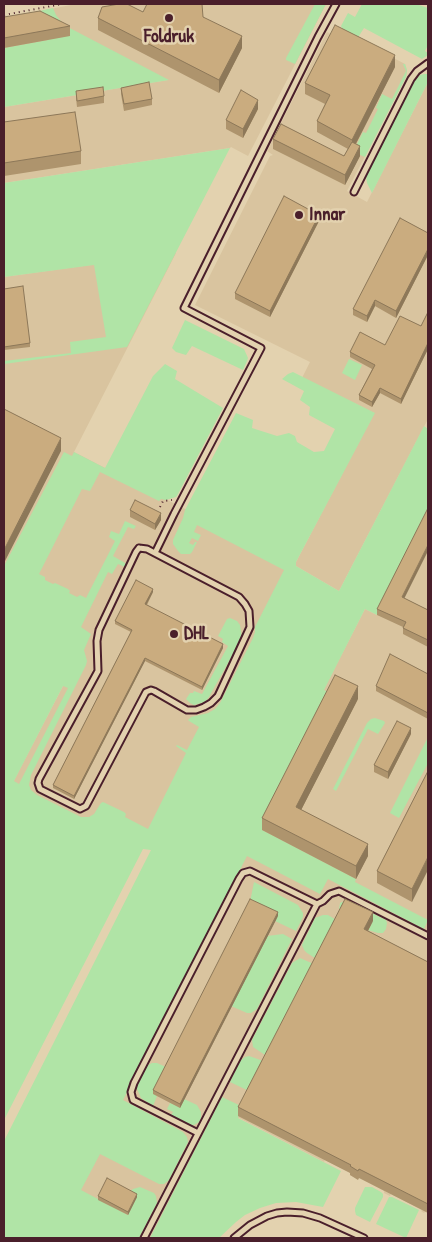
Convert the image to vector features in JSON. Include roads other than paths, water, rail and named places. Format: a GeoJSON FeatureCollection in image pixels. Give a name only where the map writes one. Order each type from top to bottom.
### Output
{"type":"FeatureCollection","features":[{"type":"Feature","properties":{"kind":"lane"},"geometry":{"type":"LineString","coordinates":[[156,553],[174,514],[261,348],[184,308],[336,4]]}},
{"type":"Feature","properties":{"kind":"lane"},"geometry":{"type":"LineString","coordinates":[[354,192],[411,79],[416,71],[428,63]]}},
{"type":"Feature","properties":{"kind":"lane"},"geometry":{"type":"LineString","coordinates":[[139,548],[143,548],[156,553],[239,597],[245,604],[248,612],[250,620],[249,632],[218,696],[204,708],[188,710],[154,691],[146,692],[86,806],[80,809],[76,808],[40,789],[39,779],[98,671],[97,640],[99,630],[136,552],[139,548]]}},
{"type":"Feature","properties":{"kind":"lane"},"geometry":{"type":"LineString","coordinates":[[198,1133],[133,1100],[131,1092],[134,1082],[234,888],[243,874],[250,871],[317,904]]}},
{"type":"Feature","properties":{"kind":"lane"},"geometry":{"type":"LineString","coordinates":[[144,1238],[317,904],[330,894],[339,891],[428,936]]}},
{"type":"Feature","properties":{"kind":"lane"},"geometry":{"type":"LineString","coordinates":[[234,1238],[250,1225],[267,1216],[286,1212],[303,1213],[320,1218],[364,1238]]}},
{"type":"Feature","properties":{"kind":"place","name":"Foldruk"},"geometry":{"type":"Point","coordinates":[169,18]}},
{"type":"Feature","properties":{"kind":"place","name":"Innar"},"geometry":{"type":"Point","coordinates":[299,215]}},
{"type":"Feature","properties":{"kind":"place","name":"DHL"},"geometry":{"type":"Point","coordinates":[174,634]}}]}
